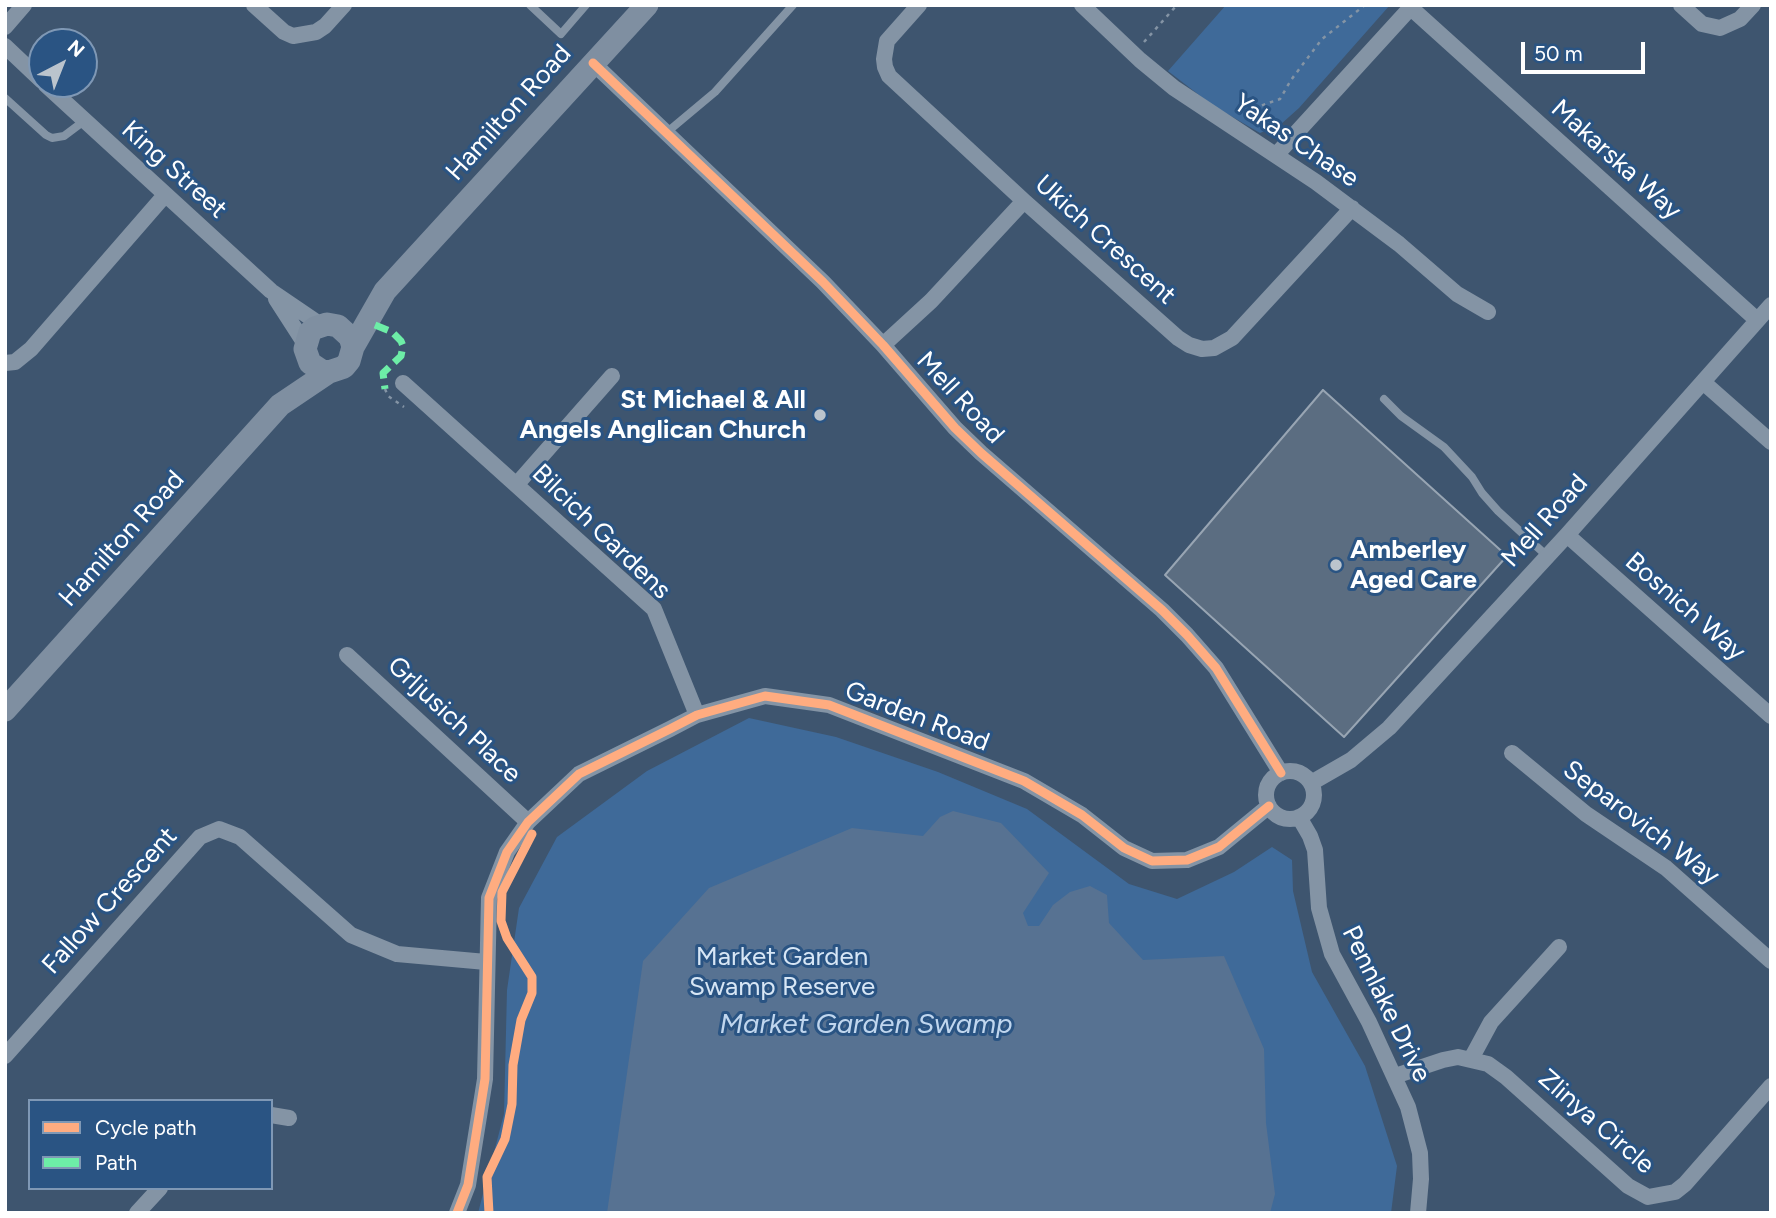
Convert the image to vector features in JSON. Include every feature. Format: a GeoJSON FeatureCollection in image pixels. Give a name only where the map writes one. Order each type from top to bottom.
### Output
{"type":"FeatureCollection","features":[{"type":"Feature","properties":{"kind":"main road","name":"Hamilton Road"},"geometry":{"type":"LineString","coordinates":[[353,347],[385,291],[593,63],[638,8]]}},
{"type":"Feature","properties":{"kind":"main road","name":"Hamilton Road"},"geometry":{"type":"LineString","coordinates":[[327,325],[385,291]]}},
{"type":"Feature","properties":{"kind":"main road"},"geometry":{"type":"LineString","coordinates":[[327,325],[347,332],[353,347],[344,367],[330,372],[322,371],[310,363],[305,347],[310,332],[327,325]]}},
{"type":"Feature","properties":{"kind":"main road","name":"Hamilton Road"},"geometry":{"type":"LineString","coordinates":[[280,405],[305,347]]}},
{"type":"Feature","properties":{"kind":"main road","name":"Hamilton Road"},"geometry":{"type":"LineString","coordinates":[[5,710],[280,405],[330,372]]}},
{"type":"Feature","properties":{"kind":"street"},"geometry":{"type":"LineString","coordinates":[[5,27],[24,5]]}},
{"type":"Feature","properties":{"kind":"street"},"geometry":{"type":"LineString","coordinates":[[254,5],[284,32],[293,36],[316,32],[326,26],[344,5]]}},
{"type":"Feature","properties":{"kind":"street","name":"Ukich Crescent"},"geometry":{"type":"LineString","coordinates":[[919,5],[887,41],[884,67],[890,75],[1024,201],[1189,345],[1202,349],[1214,348],[1232,338],[1352,208]]}},
{"type":"Feature","properties":{"kind":"street","name":"Yakas Chase"},"geometry":{"type":"LineString","coordinates":[[1082,5],[1133,54],[1174,88],[1240,133],[1277,154],[1399,244],[1457,294],[1488,312]]}},
{"type":"Feature","properties":{"kind":"street"},"geometry":{"type":"LineString","coordinates":[[1681,5],[1702,24],[1720,28],[1740,19],[1753,5]]}},
{"type":"Feature","properties":{"kind":"street"},"geometry":{"type":"LineString","coordinates":[[1277,154],[1412,6]]}},
{"type":"Feature","properties":{"kind":"street","name":"Makarska Way"},"geometry":{"type":"LineString","coordinates":[[1412,6],[1757,320]]}},
{"type":"Feature","properties":{"kind":"street","name":"King Street"},"geometry":{"type":"LineString","coordinates":[[5,46],[28,67]]}},
{"type":"Feature","properties":{"kind":"street","name":"Mell Road"},"geometry":{"type":"LineString","coordinates":[[593,63],[823,282],[883,345],[955,428],[1187,635],[1216,668],[1281,773]]}},
{"type":"Feature","properties":{"kind":"street","name":"King Street"},"geometry":{"type":"LineString","coordinates":[[61,98],[271,291],[327,325]]}},
{"type":"Feature","properties":{"kind":"street"},"geometry":{"type":"LineString","coordinates":[[5,363],[15,362],[31,349],[166,195]]}},
{"type":"Feature","properties":{"kind":"street"},"geometry":{"type":"LineString","coordinates":[[883,345],[931,301],[1024,201]]}},
{"type":"Feature","properties":{"kind":"street","name":"King Street"},"geometry":{"type":"LineString","coordinates":[[271,291],[305,347]]}},
{"type":"Feature","properties":{"kind":"street","name":"Mell Road"},"geometry":{"type":"LineString","coordinates":[[1311,783],[1351,760],[1389,728],[1567,536],[1771,305]]}},
{"type":"Feature","properties":{"kind":"street"},"geometry":{"type":"LineString","coordinates":[[517,484],[612,376]]}},
{"type":"Feature","properties":{"kind":"street"},"geometry":{"type":"LineString","coordinates":[[1703,382],[1771,442]]}},
{"type":"Feature","properties":{"kind":"street","name":"Bilcich Gardens"},"geometry":{"type":"LineString","coordinates":[[404,383],[654,609],[697,715]]}},
{"type":"Feature","properties":{"kind":"street","name":"Bosnich Way"},"geometry":{"type":"LineString","coordinates":[[1567,536],[1771,716]]}},
{"type":"Feature","properties":{"kind":"street","name":"Grljusich Place"},"geometry":{"type":"LineString","coordinates":[[346,655],[528,821]]}},
{"type":"Feature","properties":{"kind":"street","name":"Garden Road"},"geometry":{"type":"LineString","coordinates":[[457,1213],[468,1185],[485,1079],[489,898],[507,852],[528,821],[579,774],[697,715],[765,696],[829,705],[938,745],[1024,781],[1082,815],[1124,848],[1152,861],[1186,860],[1219,847],[1269,806]]}},
{"type":"Feature","properties":{"kind":"street","name":"Separovich Way"},"geometry":{"type":"LineString","coordinates":[[1512,753],[1586,814],[1666,867],[1771,961]]}},
{"type":"Feature","properties":{"kind":"street"},"geometry":{"type":"LineString","coordinates":[[1295,772],[1311,783],[1314,799],[1311,807],[1299,817],[1292,819],[1278,816],[1269,806],[1269,783],[1281,773],[1295,772]]}},
{"type":"Feature","properties":{"kind":"street","name":"Pennlake Drive"},"geometry":{"type":"LineString","coordinates":[[1299,817],[1315,850],[1319,908],[1332,954],[1369,1021],[1408,1107],[1420,1153],[1418,1213]]}},
{"type":"Feature","properties":{"kind":"street","name":"Fallow Crescent"},"geometry":{"type":"LineString","coordinates":[[5,1056],[200,837],[219,829],[240,836],[351,934],[397,954],[486,962]]}},
{"type":"Feature","properties":{"kind":"street"},"geometry":{"type":"LineString","coordinates":[[1395,1076],[1443,1060],[1458,1057],[1471,1059],[1491,1021],[1559,947]]}},
{"type":"Feature","properties":{"kind":"street","name":"Zlinya Circle"},"geometry":{"type":"LineString","coordinates":[[1471,1059],[1488,1064],[1506,1077],[1628,1186],[1648,1197],[1675,1192],[1685,1184],[1771,1086]]}},
{"type":"Feature","properties":{"kind":"street"},"geometry":{"type":"LineString","coordinates":[[273,1115],[289,1118]]}},
{"type":"Feature","properties":{"kind":"street"},"geometry":{"type":"LineString","coordinates":[[137,1213],[158,1190]]}},
{"type":"Feature","properties":{"kind":"lane"},"geometry":{"type":"LineString","coordinates":[[530,5],[561,34],[586,5]]}},
{"type":"Feature","properties":{"kind":"lane"},"geometry":{"type":"LineString","coordinates":[[666,133],[715,92],[793,5]]}},
{"type":"Feature","properties":{"kind":"lane"},"geometry":{"type":"LineString","coordinates":[[5,99],[52,138],[64,136],[85,121]]}},
{"type":"Feature","properties":{"kind":"lane"},"geometry":{"type":"LineString","coordinates":[[1384,399],[1401,416],[1444,447],[1498,511],[1547,556]]}},
{"type":"Feature","properties":{"kind":"path"},"geometry":{"type":"LineString","coordinates":[[1133,54],[1177,5]]}},
{"type":"Feature","properties":{"kind":"path"},"geometry":{"type":"LineString","coordinates":[[1240,133],[1260,106],[1280,99],[1322,39],[1365,5]]}},
{"type":"Feature","properties":{"kind":"green space"},"geometry":{"type":"Polygon","coordinates":[[[1226,5],[1390,5],[1299,108],[1280,125],[1260,133],[1212,105],[1168,71],[1226,5]]]}},
{"type":"Feature","properties":{"kind":"green space","name":"Market Garden Swamp"},"geometry":{"type":"Polygon","coordinates":[[[749,718],[836,737],[938,772],[1027,809],[1129,884],[1177,899],[1234,872],[1272,847],[1292,860],[1293,891],[1312,972],[1365,1066],[1397,1166],[1391,1213],[478,1213],[504,1114],[507,990],[519,908],[557,837],[647,771],[749,718]]]}},
{"type":"Feature","properties":{"kind":"water","name":"Market Garden Swamp"},"geometry":{"type":"Polygon","coordinates":[[[953,811],[1001,823],[1049,873],[1023,913],[1028,926],[1039,926],[1053,905],[1070,892],[1090,886],[1107,895],[1109,923],[1143,960],[1224,956],[1264,1049],[1266,1123],[1275,1194],[1270,1213],[607,1213],[643,961],[709,888],[852,828],[923,836],[940,817],[953,811]]]}},
{"type":"Feature","properties":{"kind":"building","name":"Amberley Aged Care"},"geometry":{"type":"Polygon","coordinates":[[[1323,390],[1507,556],[1344,737],[1165,575],[1323,390]]]}},
{"type":"Feature","properties":{"kind":"marked path"},"geometry":{"type":"LineString","coordinates":[[375,325],[392,332],[403,346],[401,356],[383,373],[385,389]]}},
{"type":"Feature","properties":{"kind":"cycle path"},"geometry":{"type":"LineString","coordinates":[[593,63],[823,282],[883,345],[955,428],[1187,635],[1216,668],[1281,773]]}},
{"type":"Feature","properties":{"kind":"cycle path"},"geometry":{"type":"LineString","coordinates":[[457,1213],[468,1185],[485,1079],[489,898],[507,852],[528,822],[579,774],[697,715],[765,696],[829,705],[1024,781],[1082,815],[1124,848],[1152,861],[1187,860],[1219,847],[1269,806]]}},
{"type":"Feature","properties":{"kind":"cycle path"},"geometry":{"type":"LineString","coordinates":[[489,1213],[487,1177],[505,1139],[512,1104],[513,1065],[521,1020],[532,993],[532,977],[507,938],[501,921],[502,892],[532,834]]}},
{"type":"Feature","properties":{"kind":"place","name":"St Michael & All Angels Anglican Church"},"geometry":{"type":"Point","coordinates":[820,415]}},
{"type":"Feature","properties":{"kind":"place","name":"Amberley Aged Care"},"geometry":{"type":"Point","coordinates":[1336,565]}},
{"type":"Feature","properties":{"kind":"park label","name":"Market Garden Swamp Reserve"},"geometry":{"type":"Point","coordinates":[782,972]}}]}
